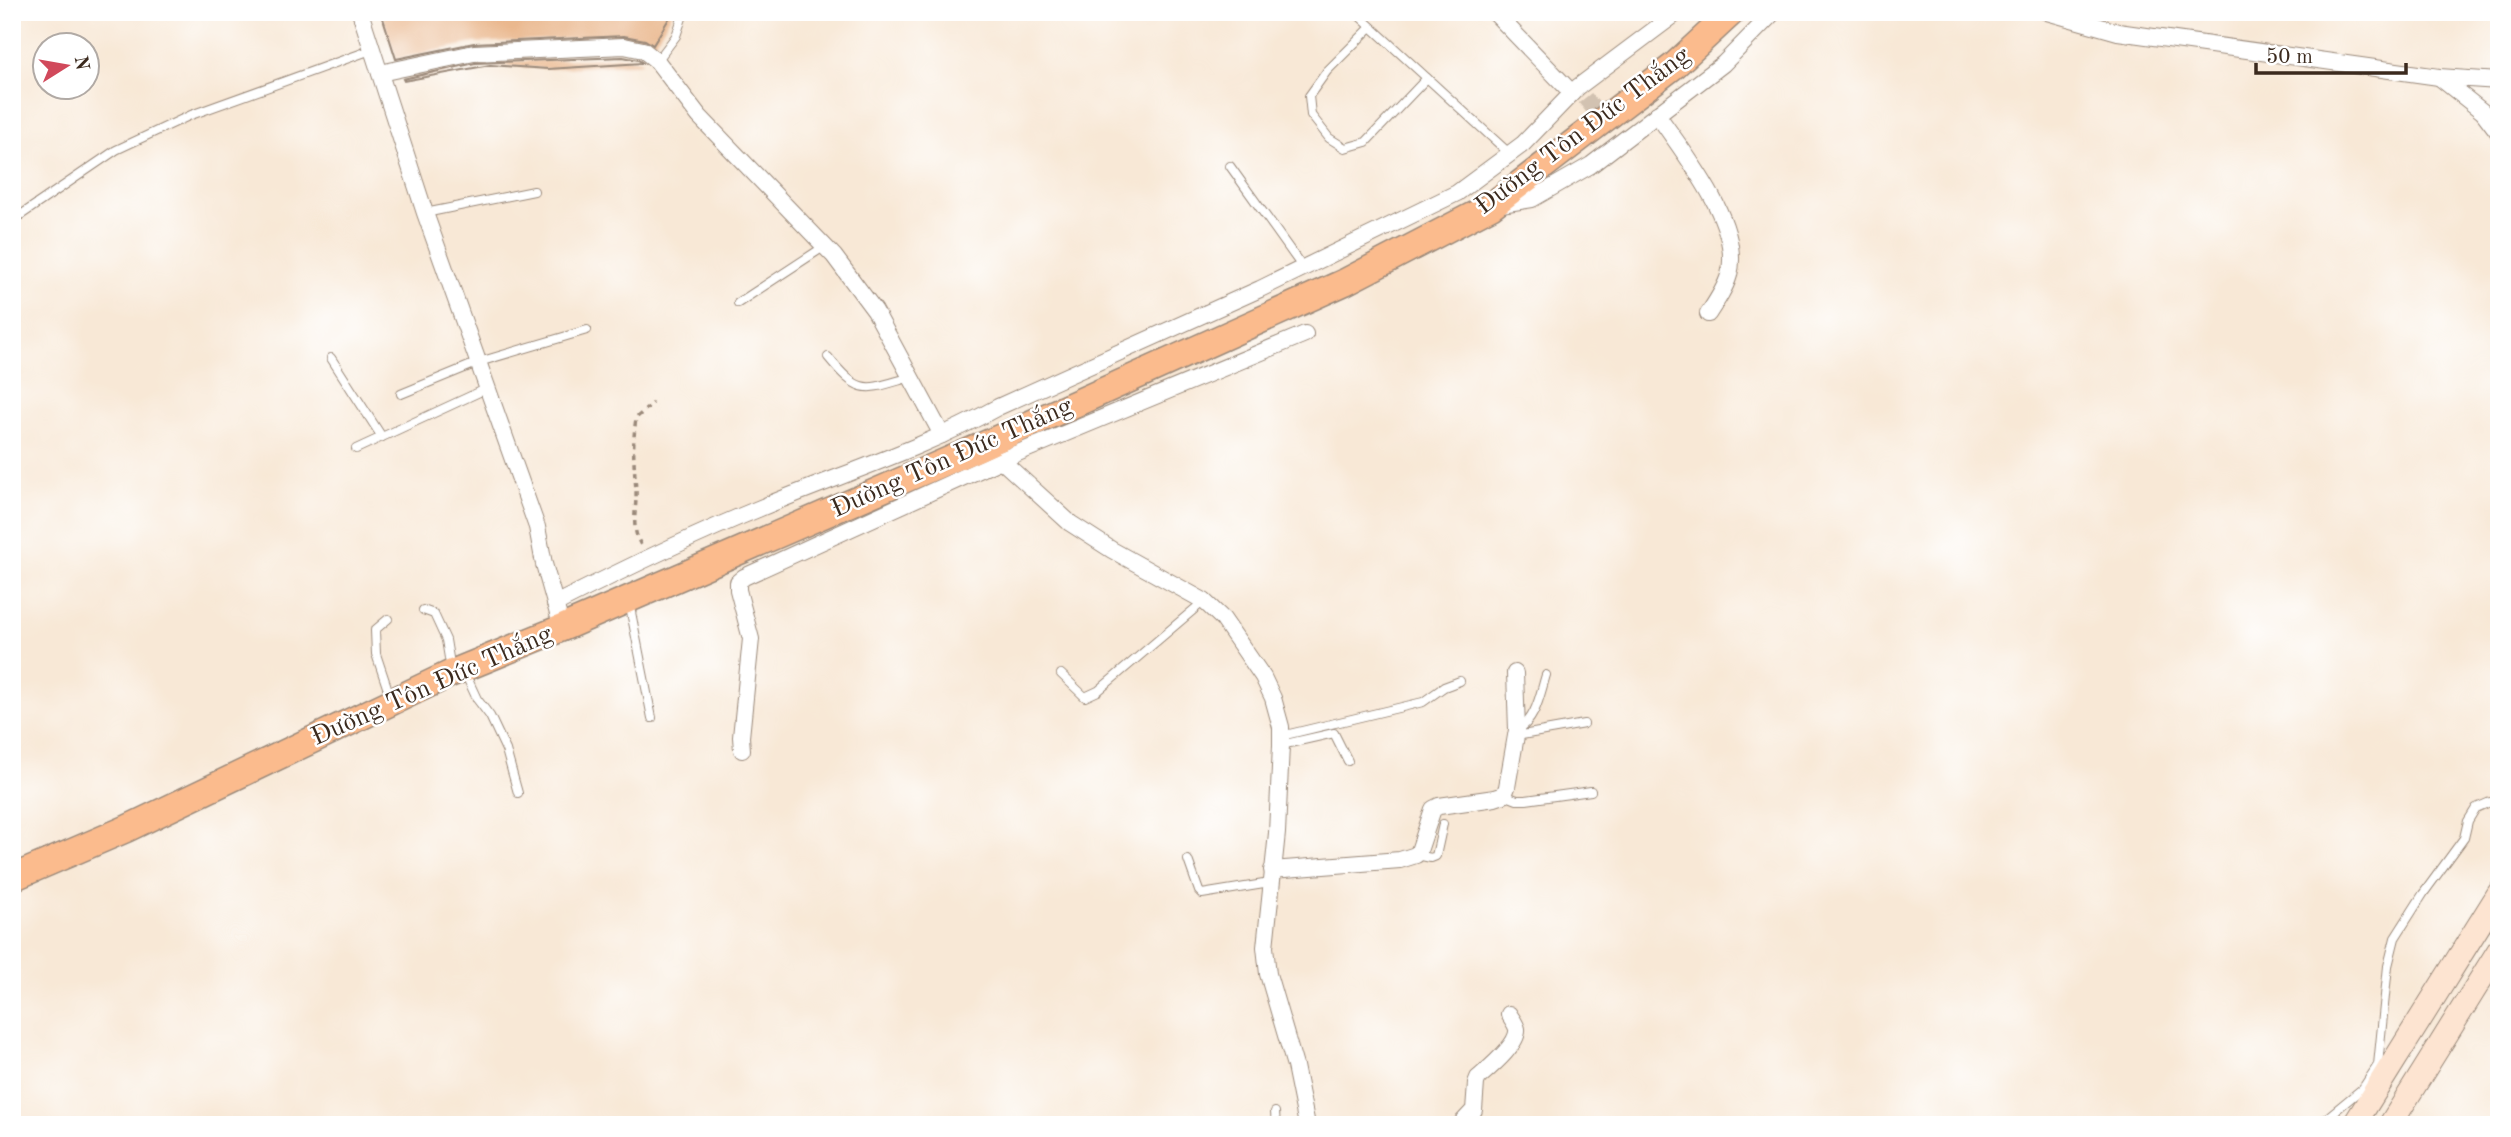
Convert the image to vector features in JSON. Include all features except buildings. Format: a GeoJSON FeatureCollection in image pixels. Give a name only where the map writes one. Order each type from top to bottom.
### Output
{"type":"FeatureCollection","features":[{"type":"Feature","properties":{"kind":"highway","name":"Đường Tôn Đức Thắng"},"geometry":{"type":"LineString","coordinates":[[12,878],[126,829],[457,671],[559,616],[629,599],[983,450],[1345,282],[1491,206],[1675,65],[1732,12]]}},
{"type":"Feature","properties":{"kind":"main road"},"geometry":{"type":"LineString","coordinates":[[2354,1125],[2499,892]]}},
{"type":"Feature","properties":{"kind":"main road"},"geometry":{"type":"LineString","coordinates":[[2390,1125],[2499,950]]}},
{"type":"Feature","properties":{"kind":"street"},"geometry":{"type":"LineString","coordinates":[[360,12],[425,213],[537,527],[559,616],[649,559],[757,509],[942,435]]}},
{"type":"Feature","properties":{"kind":"street"},"geometry":{"type":"LineString","coordinates":[[1494,12],[1578,93]]}},
{"type":"Feature","properties":{"kind":"street"},"geometry":{"type":"LineString","coordinates":[[983,450],[998,407],[1303,268],[1457,193],[1510,154],[1578,93],[1678,12]]}},
{"type":"Feature","properties":{"kind":"street"},"geometry":{"type":"LineString","coordinates":[[1491,206],[1532,199],[1591,165],[1616,137],[1657,114],[1723,64],[1774,12]]}},
{"type":"Feature","properties":{"kind":"street"},"geometry":{"type":"LineString","coordinates":[[2047,12],[2118,32],[2439,77],[2499,81]]}},
{"type":"Feature","properties":{"kind":"street"},"geometry":{"type":"LineString","coordinates":[[380,73],[474,53],[624,46],[643,50],[657,61],[699,116],[825,246],[875,312],[942,435],[983,450],[1070,523],[1112,550],[1204,601],[1223,619],[1263,677],[1273,698],[1281,740],[1277,833],[1265,947],[1268,974],[1295,1066],[1307,1125]]}},
{"type":"Feature","properties":{"kind":"street"},"geometry":{"type":"LineString","coordinates":[[2439,77],[2483,112],[2499,133]]}},
{"type":"Feature","properties":{"kind":"street"},"geometry":{"type":"LineString","coordinates":[[1657,114],[1714,198],[1727,238],[1731,258],[1728,276],[1709,314]]}},
{"type":"Feature","properties":{"kind":"street"},"geometry":{"type":"LineString","coordinates":[[1494,166],[1513,189]]}},
{"type":"Feature","properties":{"kind":"street"},"geometry":{"type":"LineString","coordinates":[[742,750],[751,639],[738,582],[983,450],[1124,411],[1305,334]]}},
{"type":"Feature","properties":{"kind":"street"},"geometry":{"type":"LineString","coordinates":[[1271,876],[1400,860],[1416,855],[1433,809],[1451,803],[1504,795],[1516,733],[1515,673]]}},
{"type":"Feature","properties":{"kind":"street"},"geometry":{"type":"LineString","coordinates":[[1460,1125],[1474,1110],[1475,1083],[1503,1055],[1517,1034],[1517,1027],[1509,1014]]}},
{"type":"Feature","properties":{"kind":"lane"},"geometry":{"type":"LineString","coordinates":[[657,61],[676,36],[684,12]]}},
{"type":"Feature","properties":{"kind":"lane"},"geometry":{"type":"LineString","coordinates":[[1355,12],[1510,154]]}},
{"type":"Feature","properties":{"kind":"lane"},"geometry":{"type":"LineString","coordinates":[[1371,27],[1327,71],[1309,96],[1311,116],[1329,138],[1345,148],[1366,142],[1427,78]]}},
{"type":"Feature","properties":{"kind":"lane"},"geometry":{"type":"LineString","coordinates":[[12,221],[116,150],[191,115],[371,50]]}},
{"type":"Feature","properties":{"kind":"lane"},"geometry":{"type":"LineString","coordinates":[[1230,166],[1303,268]]}},
{"type":"Feature","properties":{"kind":"lane"},"geometry":{"type":"LineString","coordinates":[[425,213],[534,191]]}},
{"type":"Feature","properties":{"kind":"lane"},"geometry":{"type":"LineString","coordinates":[[738,303],[825,246]]}},
{"type":"Feature","properties":{"kind":"lane"},"geometry":{"type":"LineString","coordinates":[[401,394],[479,362],[587,330]]}},
{"type":"Feature","properties":{"kind":"lane"},"geometry":{"type":"LineString","coordinates":[[828,357],[848,381],[869,389],[911,377]]}},
{"type":"Feature","properties":{"kind":"lane"},"geometry":{"type":"LineString","coordinates":[[331,358],[382,437]]}},
{"type":"Feature","properties":{"kind":"lane"},"geometry":{"type":"LineString","coordinates":[[356,449],[488,388]]}},
{"type":"Feature","properties":{"kind":"lane"},"geometry":{"type":"LineString","coordinates":[[629,599],[652,718]]}},
{"type":"Feature","properties":{"kind":"lane"},"geometry":{"type":"LineString","coordinates":[[1061,674],[1085,697],[1089,696],[1204,601]]}},
{"type":"Feature","properties":{"kind":"lane"},"geometry":{"type":"LineString","coordinates":[[423,610],[433,614],[457,671],[490,716],[506,750],[518,793]]}},
{"type":"Feature","properties":{"kind":"lane"},"geometry":{"type":"LineString","coordinates":[[388,620],[375,629],[376,654],[391,701]]}},
{"type":"Feature","properties":{"kind":"lane"},"geometry":{"type":"LineString","coordinates":[[1516,733],[1526,726],[1534,714],[1546,675]]}},
{"type":"Feature","properties":{"kind":"lane"},"geometry":{"type":"LineString","coordinates":[[1281,740],[1423,702],[1444,687],[1460,681]]}},
{"type":"Feature","properties":{"kind":"lane"},"geometry":{"type":"LineString","coordinates":[[1516,733],[1584,723]]}},
{"type":"Feature","properties":{"kind":"lane"},"geometry":{"type":"LineString","coordinates":[[1281,740],[1334,733],[1348,761]]}},
{"type":"Feature","properties":{"kind":"lane"},"geometry":{"type":"LineString","coordinates":[[1504,795],[1526,800],[1591,791]]}},
{"type":"Feature","properties":{"kind":"lane"},"geometry":{"type":"LineString","coordinates":[[2318,1125],[2363,1088],[2378,1065],[2388,966],[2395,938],[2464,838],[2468,821],[2476,808],[2490,802],[2499,802]]}},
{"type":"Feature","properties":{"kind":"lane"},"geometry":{"type":"LineString","coordinates":[[1416,855],[1431,858],[1436,856],[1443,824]]}},
{"type":"Feature","properties":{"kind":"lane"},"geometry":{"type":"LineString","coordinates":[[1188,860],[1202,894],[1271,876]]}},
{"type":"Feature","properties":{"kind":"lane"},"geometry":{"type":"LineString","coordinates":[[1275,1112],[1276,1125]]}},
{"type":"Feature","properties":{"kind":"path"},"geometry":{"type":"LineString","coordinates":[[649,559],[635,535],[636,491],[632,446],[636,418],[653,403]]}},
{"type":"Feature","properties":{"kind":"tunnel"},"geometry":{"type":"LineString","coordinates":[[1585,98],[1612,131]]}}]}
